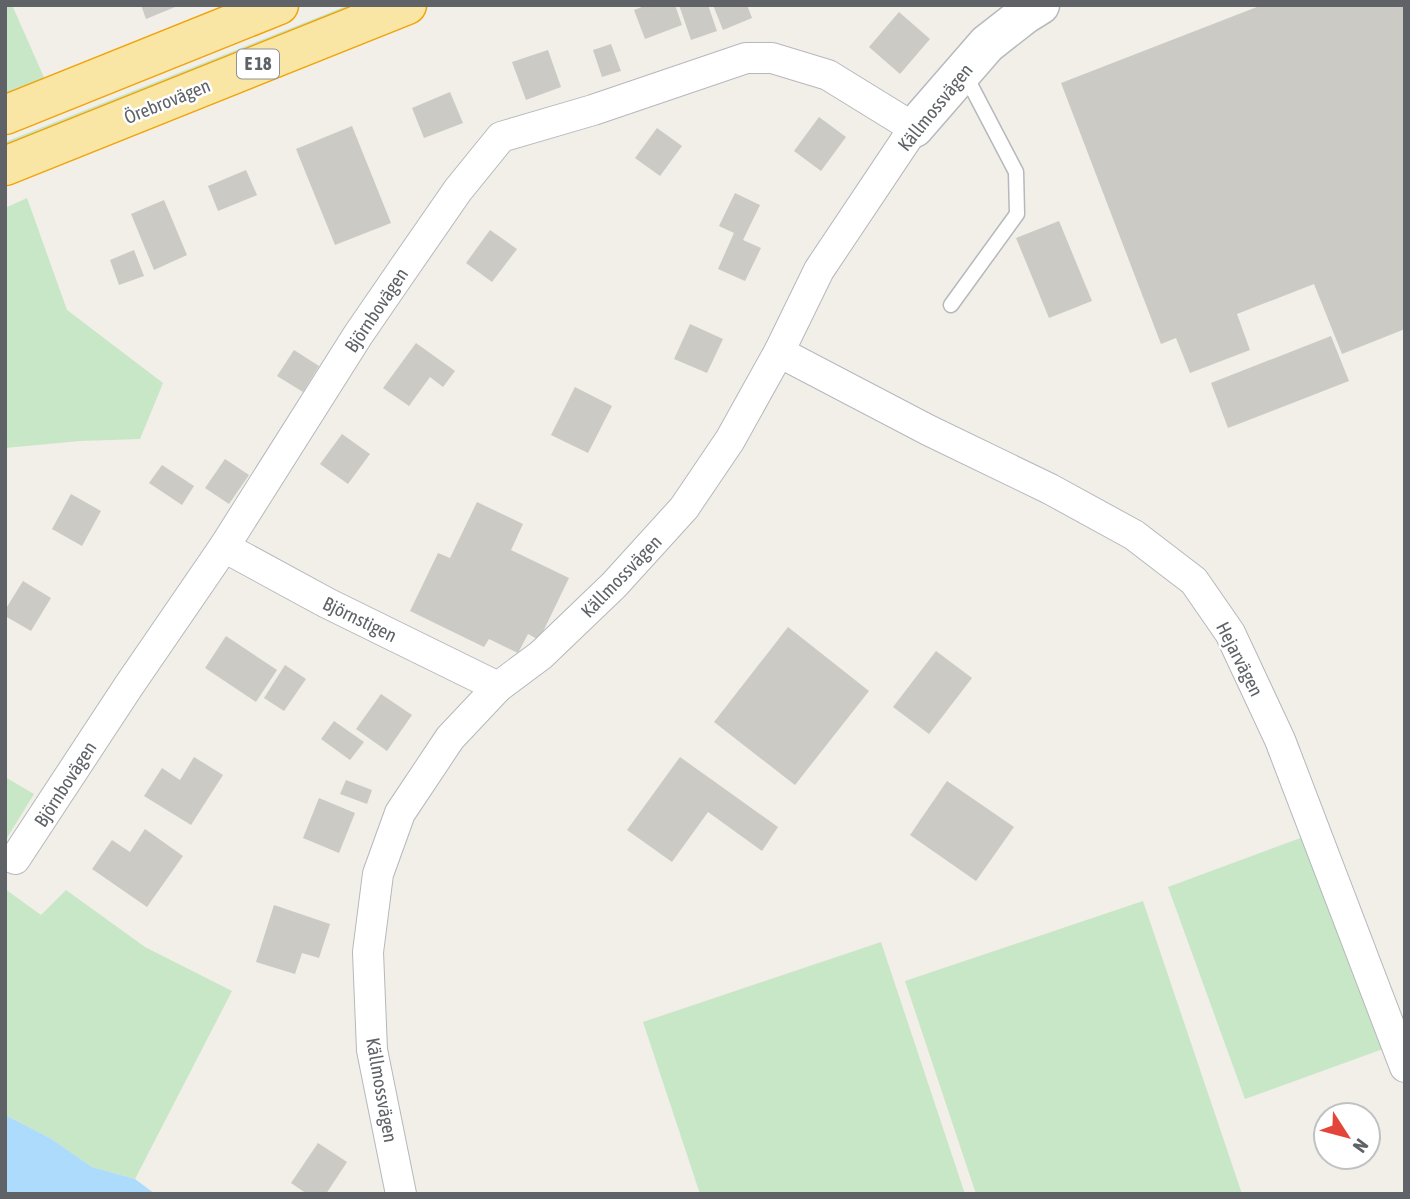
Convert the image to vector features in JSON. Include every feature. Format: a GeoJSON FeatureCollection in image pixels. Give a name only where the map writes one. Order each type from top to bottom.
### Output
{"type":"FeatureCollection","features":[{"type":"Feature","properties":{"kind":"highway","name":"E 18"},"geometry":{"type":"LineString","coordinates":[[5,115],[279,5]]}},
{"type":"Feature","properties":{"kind":"highway","name":"Örebrovägen"},"geometry":{"type":"LineString","coordinates":[[5,166],[407,5]]}},
{"type":"Feature","properties":{"kind":"main road","name":"Källmossvägen"},"geometry":{"type":"LineString","coordinates":[[914,128],[987,44],[1040,5]]}},
{"type":"Feature","properties":{"kind":"street","name":"Björnbovägen"},"geometry":{"type":"LineString","coordinates":[[15,859],[224,547],[358,335],[458,190],[501,136],[593,110],[746,58],[772,58],[828,75],[914,128]]}},
{"type":"Feature","properties":{"kind":"street","name":"Källmossvägen"},"geometry":{"type":"LineString","coordinates":[[401,1194],[372,1050],[368,952],[378,874],[400,813],[450,737],[498,687],[541,655],[614,585],[684,508],[730,440],[779,352],[819,270],[914,128]]}},
{"type":"Feature","properties":{"kind":"street","name":"Hejarvägen"},"geometry":{"type":"LineString","coordinates":[[779,352],[928,430],[1050,489],[1134,535],[1194,581],[1230,633],[1280,740],[1405,1067]]}},
{"type":"Feature","properties":{"kind":"street","name":"Björnstigen"},"geometry":{"type":"LineString","coordinates":[[224,547],[327,603],[498,687]]}},
{"type":"Feature","properties":{"kind":"lane"},"geometry":{"type":"LineString","coordinates":[[951,305],[1017,214],[1016,172],[971,86],[959,76]]}},
{"type":"Feature","properties":{"kind":"green space"},"geometry":{"type":"Polygon","coordinates":[[[12,5],[46,82],[5,96],[5,8],[12,5]]]}},
{"type":"Feature","properties":{"kind":"green space"},"geometry":{"type":"Polygon","coordinates":[[[349,5],[381,5],[5,156],[5,142],[349,5]]]}},
{"type":"Feature","properties":{"kind":"green space"},"geometry":{"type":"Polygon","coordinates":[[[27,198],[67,310],[163,383],[140,439],[5,448],[5,208],[27,198]]]}},
{"type":"Feature","properties":{"kind":"green space"},"geometry":{"type":"Polygon","coordinates":[[[5,777],[34,794],[5,841],[5,777]]]}},
{"type":"Feature","properties":{"kind":"green space"},"geometry":{"type":"Polygon","coordinates":[[[1306,836],[1383,1049],[1245,1099],[1168,887],[1306,836]]]}},
{"type":"Feature","properties":{"kind":"green space"},"geometry":{"type":"Polygon","coordinates":[[[5,889],[41,915],[66,890],[145,947],[232,991],[135,1179],[92,1167],[50,1138],[5,1115],[5,889]]]}},
{"type":"Feature","properties":{"kind":"green space"},"geometry":{"type":"Polygon","coordinates":[[[1143,901],[1242,1194],[976,1194],[905,981],[1143,901]]]}},
{"type":"Feature","properties":{"kind":"green space"},"geometry":{"type":"Polygon","coordinates":[[[881,942],[965,1194],[700,1194],[643,1022],[881,942]]]}},
{"type":"Feature","properties":{"kind":"water"},"geometry":{"type":"Polygon","coordinates":[[[5,1115],[50,1138],[92,1167],[135,1179],[155,1194],[5,1194],[5,1115]]]}},
{"type":"Feature","properties":{"kind":"building"},"geometry":{"type":"Polygon","coordinates":[[[141,5],[180,5],[146,19],[141,5]]]}},
{"type":"Feature","properties":{"kind":"building"},"geometry":{"type":"Polygon","coordinates":[[[647,5],[675,5],[682,25],[645,39],[634,10],[647,5]]]}},
{"type":"Feature","properties":{"kind":"building"},"geometry":{"type":"Polygon","coordinates":[[[679,5],[708,5],[717,31],[691,40],[679,5]]]}},
{"type":"Feature","properties":{"kind":"building"},"geometry":{"type":"Polygon","coordinates":[[[713,5],[747,5],[752,18],[723,30],[713,5]]]}},
{"type":"Feature","properties":{"kind":"building"},"geometry":{"type":"Polygon","coordinates":[[[1262,5],[1405,5],[1405,329],[1342,354],[1314,284],[1237,314],[1250,350],[1190,373],[1176,338],[1161,344],[1061,83],[1262,5]]]}},
{"type":"Feature","properties":{"kind":"building"},"geometry":{"type":"Polygon","coordinates":[[[899,12],[930,39],[900,74],[869,47],[899,12]]]}},
{"type":"Feature","properties":{"kind":"building"},"geometry":{"type":"Polygon","coordinates":[[[611,44],[621,71],[602,77],[593,50],[611,44]]]}},
{"type":"Feature","properties":{"kind":"building"},"geometry":{"type":"Polygon","coordinates":[[[548,50],[561,87],[526,100],[512,62],[548,50]]]}},
{"type":"Feature","properties":{"kind":"building"},"geometry":{"type":"Polygon","coordinates":[[[450,92],[463,123],[424,138],[412,108],[450,92]]]}},
{"type":"Feature","properties":{"kind":"building"},"geometry":{"type":"Polygon","coordinates":[[[819,117],[846,137],[821,171],[794,151],[819,117]]]}},
{"type":"Feature","properties":{"kind":"building"},"geometry":{"type":"Polygon","coordinates":[[[352,126],[391,223],[335,245],[296,149],[352,126]]]}},
{"type":"Feature","properties":{"kind":"building"},"geometry":{"type":"Polygon","coordinates":[[[657,128],[682,146],[660,176],[635,158],[657,128]]]}},
{"type":"Feature","properties":{"kind":"building"},"geometry":{"type":"Polygon","coordinates":[[[246,170],[257,195],[218,211],[208,186],[246,170]]]}},
{"type":"Feature","properties":{"kind":"building"},"geometry":{"type":"Polygon","coordinates":[[[735,193],[760,205],[743,240],[761,248],[745,281],[718,269],[734,233],[719,226],[735,193]]]}},
{"type":"Feature","properties":{"kind":"building"},"geometry":{"type":"Polygon","coordinates":[[[164,200],[187,255],[154,270],[131,214],[164,200]]]}},
{"type":"Feature","properties":{"kind":"building"},"geometry":{"type":"Polygon","coordinates":[[[1059,221],[1092,301],[1049,318],[1016,238],[1059,221]]]}},
{"type":"Feature","properties":{"kind":"building"},"geometry":{"type":"Polygon","coordinates":[[[490,230],[517,249],[492,282],[466,263],[490,230]]]}},
{"type":"Feature","properties":{"kind":"building"},"geometry":{"type":"Polygon","coordinates":[[[134,250],[144,276],[119,285],[110,260],[134,250]]]}},
{"type":"Feature","properties":{"kind":"building"},"geometry":{"type":"Polygon","coordinates":[[[690,324],[723,339],[707,373],[674,359],[690,324]]]}},
{"type":"Feature","properties":{"kind":"building"},"geometry":{"type":"Polygon","coordinates":[[[1331,336],[1349,381],[1228,428],[1211,383],[1331,336]]]}},
{"type":"Feature","properties":{"kind":"building"},"geometry":{"type":"Polygon","coordinates":[[[416,343],[455,371],[443,387],[430,377],[409,406],[383,388],[416,343]]]}},
{"type":"Feature","properties":{"kind":"building"},"geometry":{"type":"Polygon","coordinates":[[[294,350],[319,366],[303,392],[277,376],[294,350]]]}},
{"type":"Feature","properties":{"kind":"building"},"geometry":{"type":"Polygon","coordinates":[[[575,387],[612,406],[588,453],[551,435],[575,387]]]}},
{"type":"Feature","properties":{"kind":"building"},"geometry":{"type":"Polygon","coordinates":[[[342,434],[370,454],[348,484],[320,464],[342,434]]]}},
{"type":"Feature","properties":{"kind":"building"},"geometry":{"type":"Polygon","coordinates":[[[225,459],[249,475],[229,504],[205,488],[225,459]]]}},
{"type":"Feature","properties":{"kind":"building"},"geometry":{"type":"Polygon","coordinates":[[[162,465],[194,486],[182,505],[149,483],[162,465]]]}},
{"type":"Feature","properties":{"kind":"building"},"geometry":{"type":"Polygon","coordinates":[[[71,494],[101,511],[82,546],[52,529],[71,494]]]}},
{"type":"Feature","properties":{"kind":"building"},"geometry":{"type":"Polygon","coordinates":[[[477,502],[523,524],[511,550],[569,578],[539,640],[528,634],[518,653],[489,639],[484,647],[410,611],[438,553],[450,558],[477,502]]]}},
{"type":"Feature","properties":{"kind":"building"},"geometry":{"type":"Polygon","coordinates":[[[23,581],[51,598],[31,631],[5,616],[5,610],[23,581]]]}},
{"type":"Feature","properties":{"kind":"building"},"geometry":{"type":"Polygon","coordinates":[[[788,627],[869,691],[795,785],[714,722],[788,627]]]}},
{"type":"Feature","properties":{"kind":"building"},"geometry":{"type":"Polygon","coordinates":[[[226,636],[277,670],[256,702],[205,668],[226,636]]]}},
{"type":"Feature","properties":{"kind":"building"},"geometry":{"type":"Polygon","coordinates":[[[936,651],[972,678],[929,734],[893,707],[936,651]]]}},
{"type":"Feature","properties":{"kind":"building"},"geometry":{"type":"Polygon","coordinates":[[[285,665],[306,679],[284,711],[264,698],[285,665]]]}},
{"type":"Feature","properties":{"kind":"building"},"geometry":{"type":"Polygon","coordinates":[[[381,694],[412,715],[387,751],[356,729],[381,694]]]}},
{"type":"Feature","properties":{"kind":"building"},"geometry":{"type":"Polygon","coordinates":[[[334,721],[364,742],[350,760],[321,739],[334,721]]]}},
{"type":"Feature","properties":{"kind":"building"},"geometry":{"type":"Polygon","coordinates":[[[194,757],[223,775],[191,825],[144,796],[162,768],[180,780],[194,757]]]}},
{"type":"Feature","properties":{"kind":"building"},"geometry":{"type":"Polygon","coordinates":[[[680,757],[778,827],[762,851],[708,812],[672,862],[627,830],[680,757]]]}},
{"type":"Feature","properties":{"kind":"building"},"geometry":{"type":"Polygon","coordinates":[[[346,780],[372,790],[367,804],[340,794],[346,780]]]}},
{"type":"Feature","properties":{"kind":"building"},"geometry":{"type":"Polygon","coordinates":[[[947,781],[1014,827],[976,881],[910,835],[947,781]]]}},
{"type":"Feature","properties":{"kind":"building"},"geometry":{"type":"Polygon","coordinates":[[[319,798],[355,813],[339,853],[303,838],[319,798]]]}},
{"type":"Feature","properties":{"kind":"building"},"geometry":{"type":"Polygon","coordinates":[[[145,829],[183,856],[147,907],[92,869],[112,840],[130,852],[145,829]]]}},
{"type":"Feature","properties":{"kind":"building"},"geometry":{"type":"Polygon","coordinates":[[[274,905],[330,924],[319,958],[302,953],[295,974],[256,962],[274,905]]]}},
{"type":"Feature","properties":{"kind":"building"},"geometry":{"type":"Polygon","coordinates":[[[318,1143],[347,1162],[326,1194],[307,1194],[291,1183],[318,1143]]]}}]}
